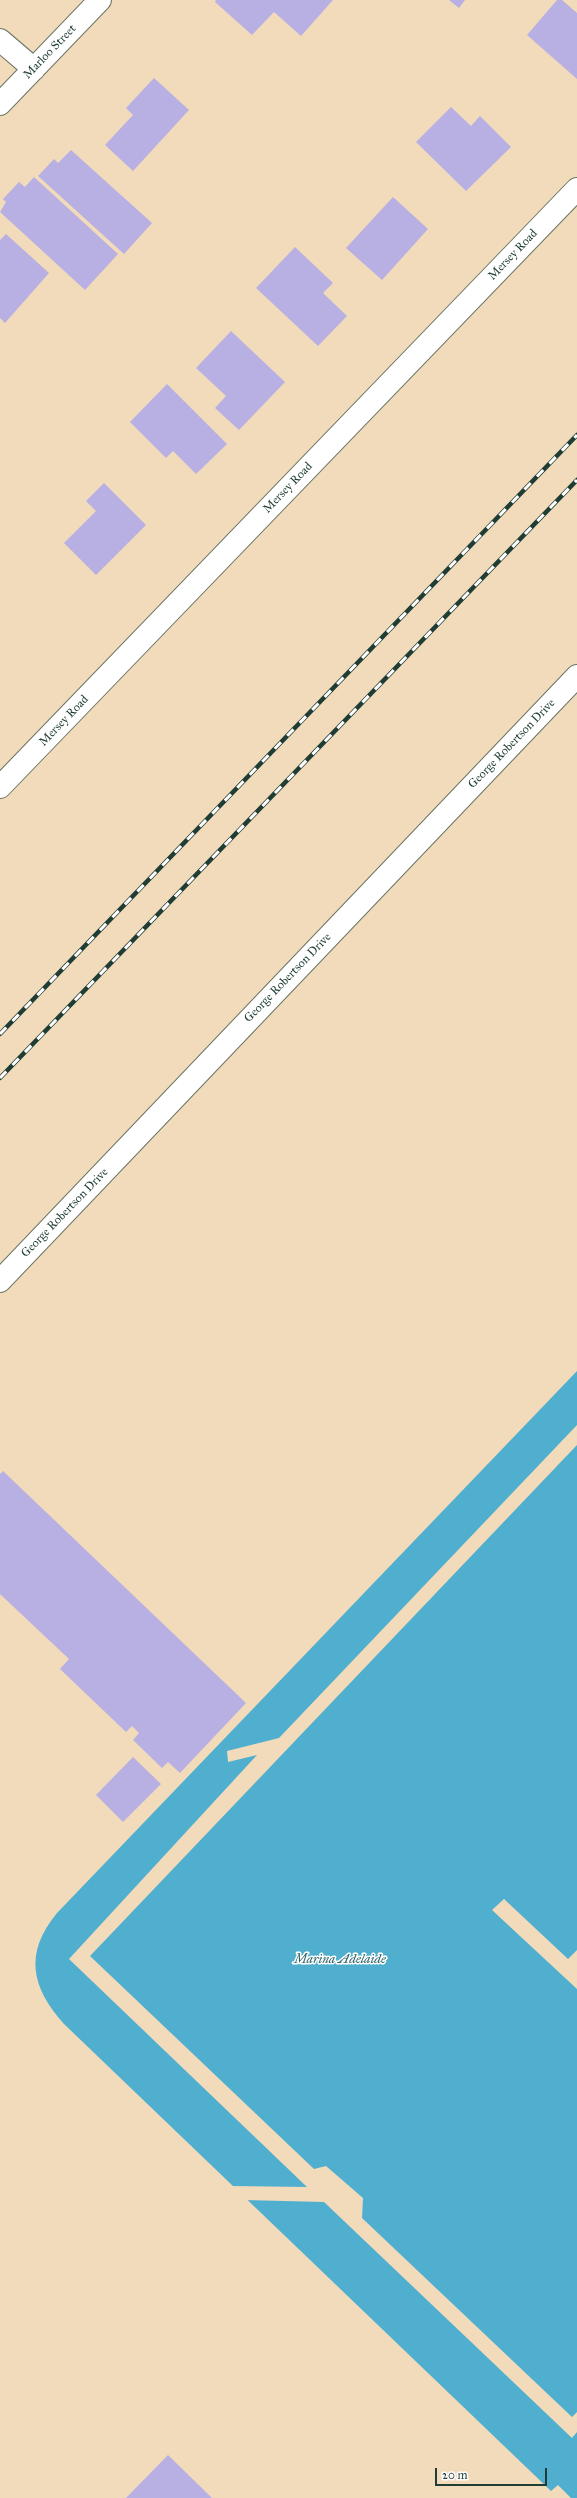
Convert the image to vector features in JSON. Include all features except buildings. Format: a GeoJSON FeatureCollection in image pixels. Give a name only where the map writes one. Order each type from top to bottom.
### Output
{"type":"FeatureCollection","features":[{"type":"Feature","properties":{"kind":"street","name":"Marloo Street"},"geometry":{"type":"LineString","coordinates":[[0,104],[100,0]]}},
{"type":"Feature","properties":{"kind":"street"},"geometry":{"type":"LineString","coordinates":[[0,40],[34,69]]}},
{"type":"Feature","properties":{"kind":"street","name":"Mersey Road"},"geometry":{"type":"LineString","coordinates":[[0,787],[577,189]]}},
{"type":"Feature","properties":{"kind":"street","name":"George Robertson Drive"},"geometry":{"type":"LineString","coordinates":[[0,1281],[577,676]]}},
{"type":"Feature","properties":{"kind":"water","name":"Marina Adelaide"},"geometry":{"type":"Polygon","coordinates":[[[577,1371],[577,2498],[571,2498],[558,2485],[551,2491],[64,2024],[44,1997],[36,1970],[36,1956],[46,1928],[57,1913],[577,1371]]]}},
{"type":"Feature","properties":{"kind":"pier"},"geometry":{"type":"Polygon","coordinates":[[[577,1425],[577,1445],[90,1956],[314,2169],[326,2166],[363,2198],[362,2218],[572,2417],[577,2412],[577,2432],[572,2438],[324,2202],[244,2200],[230,2186],[307,2187],[69,1959],[257,1755],[228,1762],[227,1751],[279,1738],[577,1425]]]}},
{"type":"Feature","properties":{"kind":"pier"},"geometry":{"type":"Polygon","coordinates":[[[504,1899],[568,1959],[577,1950],[577,1989],[492,1910],[504,1899]]]}},
{"type":"Feature","properties":{"kind":"railway"},"geometry":{"type":"LineString","coordinates":[[0,1034],[577,435]]}},
{"type":"Feature","properties":{"kind":"railway"},"geometry":{"type":"LineString","coordinates":[[0,1078],[577,480]]}}]}
